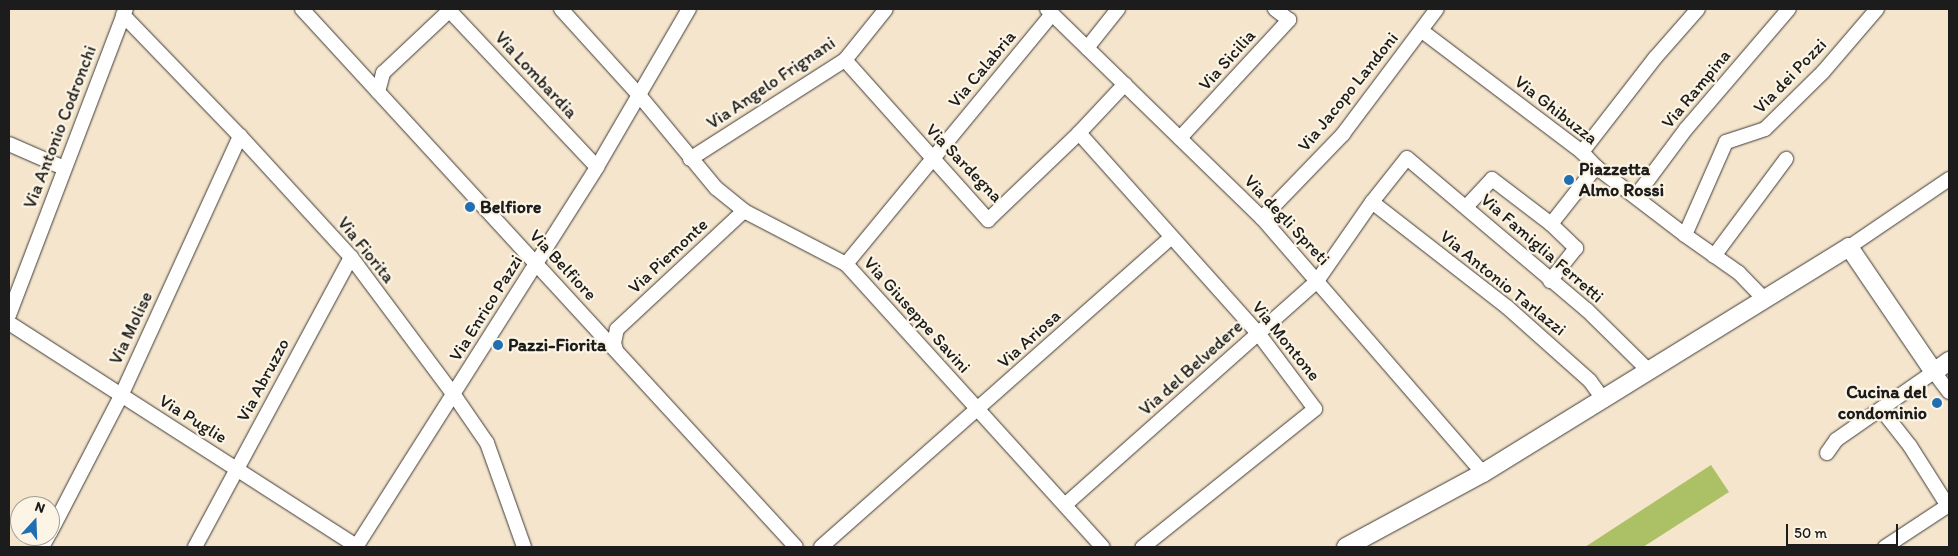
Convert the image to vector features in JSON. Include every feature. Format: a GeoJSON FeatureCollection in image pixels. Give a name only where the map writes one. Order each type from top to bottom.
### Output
{"type":"FeatureCollection","features":[{"type":"Feature","properties":{"kind":"street","name":"Via Belfiore"},"geometry":{"type":"LineString","coordinates":[[302,9],[796,547]]}},
{"type":"Feature","properties":{"kind":"street","name":"Via Giuseppe Savini"},"geometry":{"type":"LineString","coordinates":[[561,9],[639,95],[690,159],[716,188],[744,211],[846,264],[977,410],[1066,504],[1103,547]]}},
{"type":"Feature","properties":{"kind":"street","name":"Via Enrico Pazzi"},"geometry":{"type":"LineString","coordinates":[[356,547],[597,168],[689,9]]}},
{"type":"Feature","properties":{"kind":"street"},"geometry":{"type":"LineString","coordinates":[[1087,48],[1118,9]]}},
{"type":"Feature","properties":{"kind":"street","name":"Via Sicilia"},"geometry":{"type":"LineString","coordinates":[[1180,138],[1289,20],[1275,9]]}},
{"type":"Feature","properties":{"kind":"street","name":"Via Jacopo Landoni"},"geometry":{"type":"LineString","coordinates":[[1262,218],[1343,134],[1437,9]]}},
{"type":"Feature","properties":{"kind":"street"},"geometry":{"type":"LineString","coordinates":[[1582,152],[1628,92],[1698,9]]}},
{"type":"Feature","properties":{"kind":"street","name":"Via Rampina"},"geometry":{"type":"LineString","coordinates":[[1636,196],[1686,129],[1789,9]]}},
{"type":"Feature","properties":{"kind":"street","name":"Via dei Pozzi"},"geometry":{"type":"LineString","coordinates":[[1685,235],[1726,142],[1765,129],[1823,72],[1876,9]]}},
{"type":"Feature","properties":{"kind":"street"},"geometry":{"type":"LineString","coordinates":[[378,92],[383,73],[448,10]]}},
{"type":"Feature","properties":{"kind":"street","name":"Via Lombardia"},"geometry":{"type":"LineString","coordinates":[[448,10],[597,168]]}},
{"type":"Feature","properties":{"kind":"street","name":"Via Angelo Frignani"},"geometry":{"type":"LineString","coordinates":[[690,159],[845,60],[882,10]]}},
{"type":"Feature","properties":{"kind":"street","name":"Via degli Spreti"},"geometry":{"type":"LineString","coordinates":[[1049,11],[1262,218],[1483,473]]}},
{"type":"Feature","properties":{"kind":"street","name":"Via Calabria"},"geometry":{"type":"LineString","coordinates":[[846,264],[1049,11]]}},
{"type":"Feature","properties":{"kind":"street","name":"Via Fiorita"},"geometry":{"type":"LineString","coordinates":[[124,12],[351,257],[454,394],[487,444],[524,547]]}},
{"type":"Feature","properties":{"kind":"street","name":"Via Antonio Codronchi"},"geometry":{"type":"LineString","coordinates":[[9,315],[15,277],[64,168],[124,12]]}},
{"type":"Feature","properties":{"kind":"street","name":"Via Ghibuzza"},"geometry":{"type":"LineString","coordinates":[[1422,31],[1582,152],[1596,167],[1685,235],[1739,273],[1763,298]]}},
{"type":"Feature","properties":{"kind":"street","name":"Via Sardegna"},"geometry":{"type":"LineString","coordinates":[[845,60],[988,220],[1079,133],[1125,84]]}},
{"type":"Feature","properties":{"kind":"street","name":"Via Montone"},"geometry":{"type":"LineString","coordinates":[[1079,133],[1258,334],[1315,409],[1143,547]]}},
{"type":"Feature","properties":{"kind":"street","name":"Via Molise"},"geometry":{"type":"LineString","coordinates":[[60,513],[121,396],[240,136]]}},
{"type":"Feature","properties":{"kind":"street"},"geometry":{"type":"LineString","coordinates":[[9,144],[64,168]]}},
{"type":"Feature","properties":{"kind":"street","name":"Via del Belvedere"},"geometry":{"type":"LineString","coordinates":[[1066,504],[1317,280],[1372,202],[1407,158]]}},
{"type":"Feature","properties":{"kind":"street","name":"Via Famiglia Ferretti"},"geometry":{"type":"LineString","coordinates":[[1407,158],[1452,198],[1466,206],[1550,281],[1587,310],[1649,371]]}},
{"type":"Feature","properties":{"kind":"street"},"geometry":{"type":"LineString","coordinates":[[1714,256],[1786,158]]}},
{"type":"Feature","properties":{"kind":"street"},"geometry":{"type":"LineString","coordinates":[[1551,224],[1596,167]]}},
{"type":"Feature","properties":{"kind":"street"},"geometry":{"type":"LineString","coordinates":[[1466,206],[1492,179],[1551,224],[1576,248],[1550,281]]}},
{"type":"Feature","properties":{"kind":"street"},"geometry":{"type":"LineString","coordinates":[[1346,547],[1483,473],[1604,400],[1763,298],[1849,247],[1949,179]]}},
{"type":"Feature","properties":{"kind":"street","name":"Via Antonio Tarlazzi"},"geometry":{"type":"LineString","coordinates":[[1372,202],[1507,307],[1590,382],[1604,400]]}},
{"type":"Feature","properties":{"kind":"street","name":"Via Piemonte"},"geometry":{"type":"LineString","coordinates":[[617,329],[744,211]]}},
{"type":"Feature","properties":{"kind":"street","name":"Via Ariosa"},"geometry":{"type":"LineString","coordinates":[[821,547],[1171,237]]}},
{"type":"Feature","properties":{"kind":"street"},"geometry":{"type":"LineString","coordinates":[[1849,247],[1949,392]]}},
{"type":"Feature","properties":{"kind":"street","name":"Via Abruzzo"},"geometry":{"type":"LineString","coordinates":[[196,547],[236,468],[351,257]]}},
{"type":"Feature","properties":{"kind":"street","name":"Via Puglie"},"geometry":{"type":"LineString","coordinates":[[9,323],[356,547]]}},
{"type":"Feature","properties":{"kind":"street"},"geometry":{"type":"LineString","coordinates":[[596,328],[617,329],[614,343],[616,350]]}},
{"type":"Feature","properties":{"kind":"street"},"geometry":{"type":"LineString","coordinates":[[1828,453],[1836,440],[1949,361]]}},
{"type":"Feature","properties":{"kind":"street"},"geometry":{"type":"LineString","coordinates":[[1881,409],[1910,446],[1949,506],[1902,543],[1885,547]]}},
{"type":"Feature","properties":{"kind":"green space"},"geometry":{"type":"Polygon","coordinates":[[[1711,465],[1729,492],[1643,547],[1585,547],[1711,465]]]}},
{"type":"Feature","properties":{"kind":"place","name":"Piazzetta Almo Rossi"},"geometry":{"type":"Point","coordinates":[1569,180]}},
{"type":"Feature","properties":{"kind":"place","name":"Belfiore"},"geometry":{"type":"Point","coordinates":[470,207]}},
{"type":"Feature","properties":{"kind":"place","name":"Pazzi-Fiorita"},"geometry":{"type":"Point","coordinates":[498,345]}},
{"type":"Feature","properties":{"kind":"place","name":"Cucina del condominio"},"geometry":{"type":"Point","coordinates":[1937,403]}}]}
